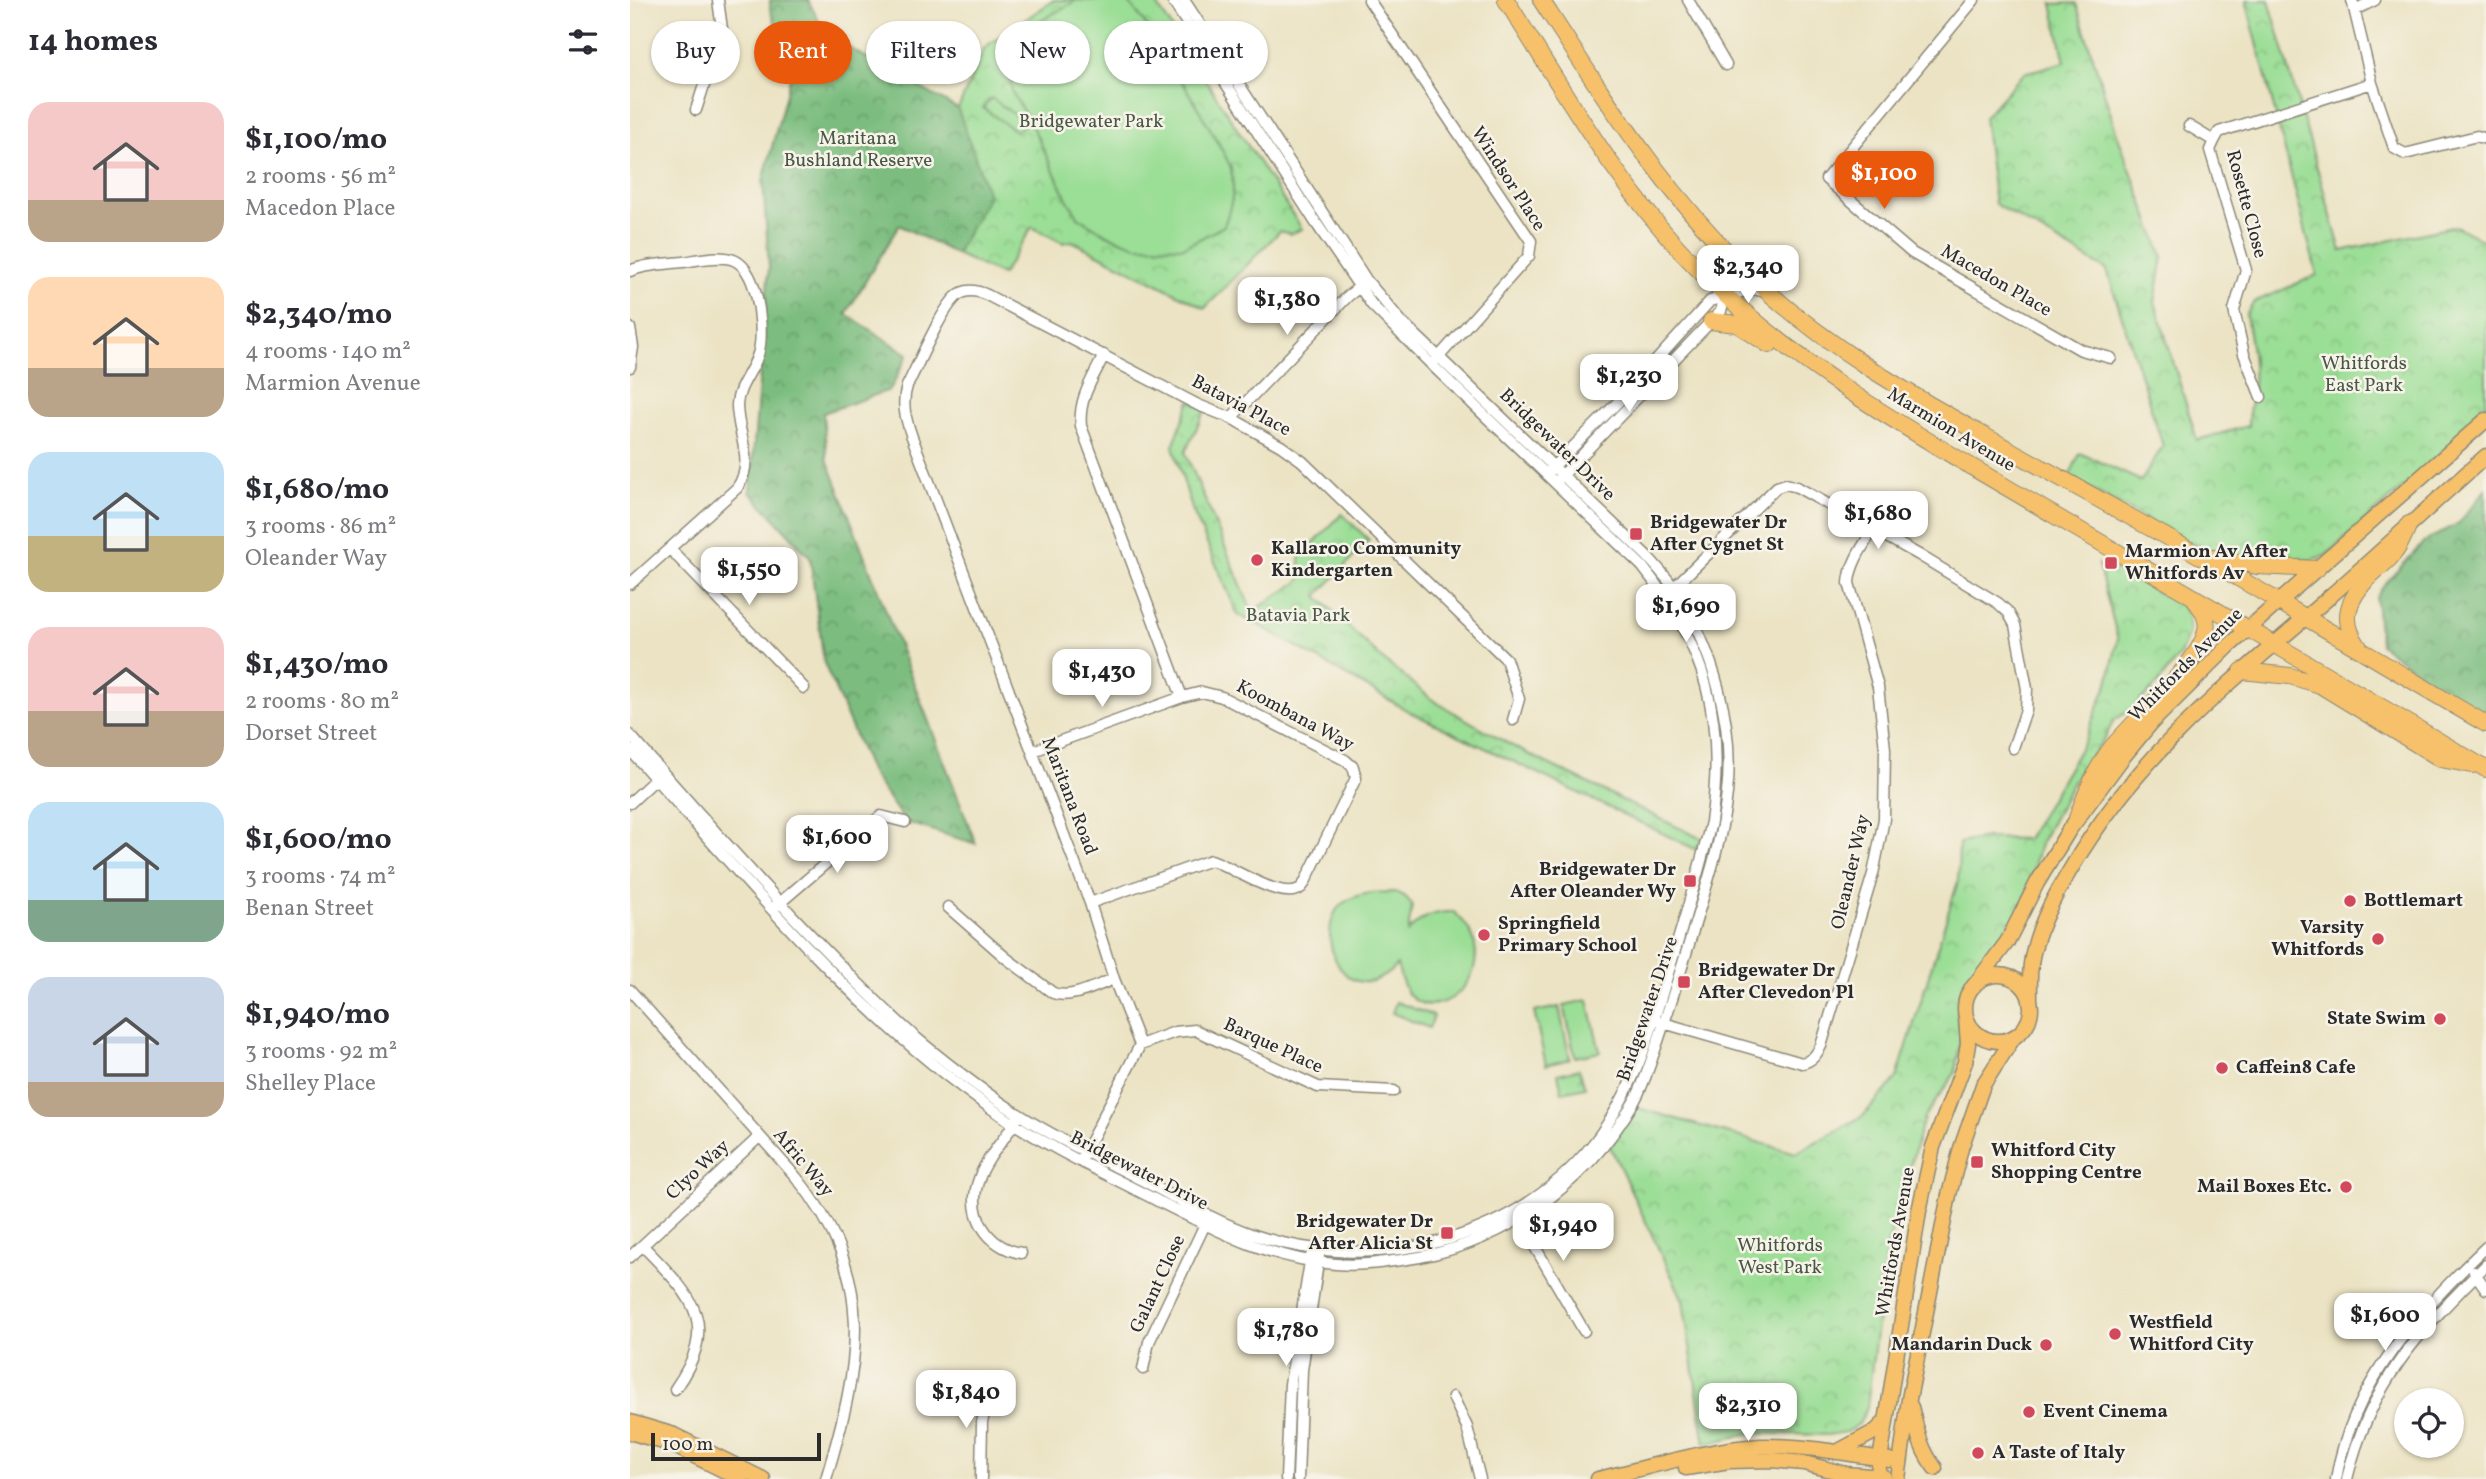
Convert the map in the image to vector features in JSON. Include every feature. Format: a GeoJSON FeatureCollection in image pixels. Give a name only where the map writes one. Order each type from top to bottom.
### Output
{"type":"FeatureCollection","features":[{"type":"Feature","properties":{"kind":"highway","name":"Marmion Avenue"},"geometry":{"type":"LineString","coordinates":[[1506,0],[1576,112],[1642,207],[1725,295],[1785,346],[1839,386],[1947,453],[2485,768]]}},
{"type":"Feature","properties":{"kind":"highway","name":"Marmion Avenue"},"geometry":{"type":"LineString","coordinates":[[1541,0],[1626,130],[1660,176],[1722,247],[1769,292],[1849,356],[1900,389],[2198,554],[2486,724]]}},
{"type":"Feature","properties":{"kind":"highway"},"geometry":{"type":"LineString","coordinates":[[1722,247],[1728,272],[1725,295]]}},
{"type":"Feature","properties":{"kind":"highway"},"geometry":{"type":"LineString","coordinates":[[1711,321],[1746,328],[1823,384],[1839,386]]}},
{"type":"Feature","properties":{"kind":"highway"},"geometry":{"type":"LineString","coordinates":[[2362,652],[2347,628],[2348,612],[2369,577],[2395,553],[2409,524]]}},
{"type":"Feature","properties":{"kind":"highway"},"geometry":{"type":"LineString","coordinates":[[2198,554],[2257,566],[2317,569]]}},
{"type":"Feature","properties":{"kind":"highway"},"geometry":{"type":"LineString","coordinates":[[2077,818],[2095,771],[2110,750],[2194,657],[2207,627],[2206,619],[2195,599]]}},
{"type":"Feature","properties":{"kind":"highway"},"geometry":{"type":"LineString","coordinates":[[2242,671],[2290,676],[2320,685],[2441,759],[2485,768]]}},
{"type":"Feature","properties":{"kind":"main road","name":"Whitfords Avenue"},"geometry":{"type":"LineString","coordinates":[[1973,987],[2007,942],[2048,863],[2077,818],[2151,723],[2248,628],[2486,420]]}},
{"type":"Feature","properties":{"kind":"main road","name":"Whitfords Avenue"},"geometry":{"type":"LineString","coordinates":[[2030,1002],[2030,970],[2034,949],[2060,887],[2122,793],[2148,761],[2200,708],[2486,456]]}},
{"type":"Feature","properties":{"kind":"main road"},"geometry":{"type":"LineString","coordinates":[[1637,1479],[1729,1461],[1771,1460],[1804,1464],[1849,1477],[1898,1479],[1909,1399],[1949,1195],[1961,1148],[1983,1085],[2014,1037],[2028,1022],[2030,1014],[2030,1002],[2023,987],[2008,977],[1989,977],[1973,987],[1966,1001],[1966,1017],[1977,1034],[1986,1039],[1996,1041],[2014,1037]]}},
{"type":"Feature","properties":{"kind":"main road","name":"Whitfords Avenue"},"geometry":{"type":"LineString","coordinates":[[1877,1477],[1919,1212],[1933,1147],[1965,1062],[1968,1044],[1966,1017]]}},
{"type":"Feature","properties":{"kind":"main road"},"geometry":{"type":"LineString","coordinates":[[1909,1399],[1919,1441],[1935,1468]]}},
{"type":"Feature","properties":{"kind":"main road"},"geometry":{"type":"LineString","coordinates":[[1837,1452],[1876,1431],[1886,1421]]}},
{"type":"Feature","properties":{"kind":"main road"},"geometry":{"type":"LineString","coordinates":[[630,1422],[674,1435],[763,1479]]}},
{"type":"Feature","properties":{"kind":"main road"},"geometry":{"type":"LineString","coordinates":[[630,1432],[670,1444],[741,1479]]}},
{"type":"Feature","properties":{"kind":"main road"},"geometry":{"type":"LineString","coordinates":[[1598,1479],[1735,1449],[1763,1446],[1837,1452],[1900,1462]]}},
{"type":"Feature","properties":{"kind":"street"},"geometry":{"type":"LineString","coordinates":[[696,110],[722,29],[718,0]]}},
{"type":"Feature","properties":{"kind":"street","name":"Bridgewater Drive"},"geometry":{"type":"LineString","coordinates":[[630,750],[659,776],[777,906],[920,1041],[1017,1119],[1049,1133],[1083,1156],[1207,1219],[1315,1256],[1361,1264],[1413,1258],[1475,1242],[1564,1188],[1610,1140],[1644,1082],[1712,822],[1717,757],[1714,719],[1702,674],[1669,591],[1555,474],[1435,361],[1401,321],[1363,285],[1172,0]]}},
{"type":"Feature","properties":{"kind":"street","name":"Bridgewater Drive"},"geometry":{"type":"LineString","coordinates":[[1184,0],[1363,285]]}},
{"type":"Feature","properties":{"kind":"street","name":"Windsor Place"},"geometry":{"type":"LineString","coordinates":[[1369,0],[1531,241],[1529,256],[1435,361]]}},
{"type":"Feature","properties":{"kind":"street"},"geometry":{"type":"LineString","coordinates":[[1688,0],[1726,65]]}},
{"type":"Feature","properties":{"kind":"street","name":"Macedon Place"},"geometry":{"type":"LineString","coordinates":[[1974,0],[1826,179],[1912,253],[2081,350],[2111,358]]}},
{"type":"Feature","properties":{"kind":"street"},"geometry":{"type":"LineString","coordinates":[[2375,0],[2353,5],[2372,83],[2394,148],[2405,154],[2477,136],[2486,139]]}},
{"type":"Feature","properties":{"kind":"street","name":"Rosette Close"},"geometry":{"type":"LineString","coordinates":[[2261,397],[2244,355],[2234,310],[2246,270],[2210,150],[2219,132],[2372,83]]}},
{"type":"Feature","properties":{"kind":"street","name":"Rosette Close"},"geometry":{"type":"LineString","coordinates":[[2189,126],[2214,141]]}},
{"type":"Feature","properties":{"kind":"street"},"geometry":{"type":"LineString","coordinates":[[630,271],[647,266],[723,257],[732,259],[746,268],[755,292],[760,347],[737,405],[747,460],[746,471],[737,488],[630,584]]}},
{"type":"Feature","properties":{"kind":"street"},"geometry":{"type":"LineString","coordinates":[[1231,418],[1348,296],[1363,285]]}},
{"type":"Feature","properties":{"kind":"street"},"geometry":{"type":"LineString","coordinates":[[1555,474],[1710,300],[1752,289],[1769,292]]}},
{"type":"Feature","properties":{"kind":"street","name":"Batavia Place"},"geometry":{"type":"LineString","coordinates":[[963,292],[979,291],[1198,405],[1231,418],[1302,461],[1506,659],[1519,699],[1513,720]]}},
{"type":"Feature","properties":{"kind":"street","name":"Maritana Road"},"geometry":{"type":"LineString","coordinates":[[963,292],[956,296],[945,313],[907,386],[904,395],[905,413],[912,438],[1090,903],[1114,979],[1140,1045]]}},
{"type":"Feature","properties":{"kind":"street"},"geometry":{"type":"LineString","coordinates":[[1555,474],[1721,311],[1725,295]]}},
{"type":"Feature","properties":{"kind":"street"},"geometry":{"type":"LineString","coordinates":[[630,328],[633,347],[630,367]]}},
{"type":"Feature","properties":{"kind":"street"},"geometry":{"type":"LineString","coordinates":[[1033,751],[1182,697],[1081,426],[1080,408],[1104,355]]}},
{"type":"Feature","properties":{"kind":"street"},"geometry":{"type":"LineString","coordinates":[[1669,591],[1757,506],[1781,485],[1791,484],[1919,555],[1998,603],[2013,619],[2027,690],[2026,710],[2013,748]]}},
{"type":"Feature","properties":{"kind":"street","name":"Oleander Way"},"geometry":{"type":"LineString","coordinates":[[1659,1021],[1802,1063],[1814,1057],[1821,1046],[1873,874],[1884,819],[1885,749],[1878,687],[1849,583],[1858,555],[1872,530]]}},
{"type":"Feature","properties":{"kind":"street"},"geometry":{"type":"LineString","coordinates":[[670,549],[804,688]]}},
{"type":"Feature","properties":{"kind":"street","name":"Koombana Way"},"geometry":{"type":"LineString","coordinates":[[1090,903],[1211,860],[1274,889],[1298,892],[1352,788],[1356,778],[1353,767],[1338,756],[1215,694],[1202,692],[1182,697]]}},
{"type":"Feature","properties":{"kind":"street","name":"Bridgewater Drive"},"geometry":{"type":"LineString","coordinates":[[630,735],[659,776]]}},
{"type":"Feature","properties":{"kind":"street"},"geometry":{"type":"LineString","coordinates":[[630,803],[659,776]]}},
{"type":"Feature","properties":{"kind":"street"},"geometry":{"type":"LineString","coordinates":[[777,906],[881,816],[905,822]]}},
{"type":"Feature","properties":{"kind":"street"},"geometry":{"type":"LineString","coordinates":[[948,906],[1006,958],[1059,996],[1114,979]]}},
{"type":"Feature","properties":{"kind":"street","name":"Afric Way"},"geometry":{"type":"LineString","coordinates":[[630,990],[814,1200],[834,1237],[846,1269],[856,1319],[854,1368],[845,1414],[826,1479]]}},
{"type":"Feature","properties":{"kind":"street","name":"Barque Place"},"geometry":{"type":"LineString","coordinates":[[1140,1045],[1175,1032],[1195,1030],[1318,1087],[1394,1091]]}},
{"type":"Feature","properties":{"kind":"street"},"geometry":{"type":"LineString","coordinates":[[1083,1156],[1140,1045]]}},
{"type":"Feature","properties":{"kind":"street"},"geometry":{"type":"LineString","coordinates":[[1017,1119],[982,1172],[975,1197],[978,1218],[986,1235],[998,1245],[1021,1253]]}},
{"type":"Feature","properties":{"kind":"street","name":"Clyo Way"},"geometry":{"type":"LineString","coordinates":[[630,1257],[759,1138]]}},
{"type":"Feature","properties":{"kind":"street"},"geometry":{"type":"LineString","coordinates":[[1516,1216],[1584,1332]]}},
{"type":"Feature","properties":{"kind":"street","name":"Galant Close"},"geometry":{"type":"LineString","coordinates":[[1143,1369],[1149,1342],[1207,1219]]}},
{"type":"Feature","properties":{"kind":"street"},"geometry":{"type":"LineString","coordinates":[[643,1245],[685,1290],[698,1322],[698,1340],[692,1362],[675,1388]]}},
{"type":"Feature","properties":{"kind":"street"},"geometry":{"type":"LineString","coordinates":[[2336,1479],[2347,1435],[2358,1407],[2391,1350],[2423,1309],[2486,1247]]}},
{"type":"Feature","properties":{"kind":"street"},"geometry":{"type":"LineString","coordinates":[[1286,1479],[1290,1384],[1315,1256]]}},
{"type":"Feature","properties":{"kind":"street"},"geometry":{"type":"LineString","coordinates":[[1298,1479],[1302,1370],[1315,1256]]}},
{"type":"Feature","properties":{"kind":"street"},"geometry":{"type":"LineString","coordinates":[[2469,1263],[2486,1289]]}},
{"type":"Feature","properties":{"kind":"street"},"geometry":{"type":"LineString","coordinates":[[2347,1479],[2369,1413],[2401,1357],[2449,1300],[2486,1265]]}},
{"type":"Feature","properties":{"kind":"street"},"geometry":{"type":"LineString","coordinates":[[981,1479],[982,1422],[991,1387]]}},
{"type":"Feature","properties":{"kind":"street"},"geometry":{"type":"LineString","coordinates":[[1453,1397],[1467,1427],[1480,1479]]}},
{"type":"Feature","properties":{"kind":"green space","name":"Maritana Bushland Reserve"},"geometry":{"type":"Polygon","coordinates":[[[770,0],[808,0],[819,21],[774,21],[770,0]]]}},
{"type":"Feature","properties":{"kind":"green space","name":"Bridgewater Park"},"geometry":{"type":"Polygon","coordinates":[[[1054,0],[1154,0],[1168,21],[1104,21],[1104,84],[1208,84],[1302,229],[1290,234],[1280,231],[1205,308],[1072,241],[1063,243],[1032,227],[1002,275],[956,254],[989,196],[958,109],[969,84],[981,84],[981,56],[985,47],[995,40],[995,84],[1090,84],[1090,21],[1023,21],[1054,0]]]}},
{"type":"Feature","properties":{"kind":"green space"},"geometry":{"type":"Polygon","coordinates":[[[1077,0],[1126,1],[1134,9],[1143,21],[1104,21],[1104,84],[1183,84],[1231,169],[1232,198],[1224,226],[1184,247],[1137,246],[1107,235],[1079,218],[1012,92],[1011,84],[1090,84],[1090,21],[1041,21],[1077,0]]]}},
{"type":"Feature","properties":{"kind":"green space","name":"Whitfords East Park"},"geometry":{"type":"Polygon","coordinates":[[[2246,0],[2269,0],[2341,251],[2456,226],[2486,242],[2486,415],[2325,556],[2298,563],[2225,554],[2188,542],[2069,477],[2080,453],[2141,481],[2163,446],[2107,270],[1995,204],[1984,117],[2024,73],[2065,62],[2052,4],[2076,3],[2116,131],[2163,257],[2155,302],[2197,440],[2248,426],[2253,369],[2246,315],[2254,302],[2317,275],[2246,0]]]}},
{"type":"Feature","properties":{"kind":"green space","name":"Maritana Bushland Reserve"},"geometry":{"type":"Polygon","coordinates":[[[852,50],[866,57],[866,84],[913,84],[958,109],[989,196],[956,254],[899,225],[846,314],[908,354],[890,390],[823,413],[827,459],[976,844],[905,822],[871,773],[824,663],[810,557],[750,492],[769,266],[763,181],[789,84],[852,84],[852,50]]]}},
{"type":"Feature","properties":{"kind":"green space"},"geometry":{"type":"Polygon","coordinates":[[[991,98],[1025,122],[1017,132],[983,108],[991,98]]]}},
{"type":"Feature","properties":{"kind":"green space","name":"Batavia Park"},"geometry":{"type":"Polygon","coordinates":[[[1190,401],[1206,409],[1185,452],[1252,611],[1300,581],[1300,557],[1342,514],[1369,540],[1317,596],[1380,657],[1434,701],[1518,749],[1704,840],[1695,849],[1410,712],[1238,615],[1192,509],[1173,446],[1190,401]]]}},
{"type":"Feature","properties":{"kind":"green space"},"geometry":{"type":"Polygon","coordinates":[[[2486,489],[2486,717],[2440,689],[2380,644],[2376,599],[2382,587],[2424,542],[2459,523],[2486,489]]]}},
{"type":"Feature","properties":{"kind":"green space","name":"Whitfords West Park"},"geometry":{"type":"Polygon","coordinates":[[[2098,564],[2126,574],[2183,607],[2188,616],[2189,632],[2181,653],[2159,682],[2133,709],[2114,720],[2106,736],[2074,780],[2040,844],[2021,915],[1997,953],[1962,989],[1957,1014],[1961,1036],[1955,1073],[1924,1118],[1886,1251],[1867,1407],[1859,1424],[1846,1432],[1828,1435],[1750,1433],[1705,1444],[1683,1300],[1608,1142],[1631,1106],[1796,1153],[1863,1116],[1897,1078],[1958,881],[1959,843],[1986,838],[2027,839],[2084,742],[2108,683],[2118,639],[2098,564]]]}},
{"type":"Feature","properties":{"kind":"green space"},"geometry":{"type":"Polygon","coordinates":[[[1395,892],[1406,897],[1412,905],[1408,932],[1423,919],[1447,912],[1454,912],[1470,931],[1476,951],[1474,969],[1465,985],[1453,997],[1438,1004],[1423,1004],[1409,995],[1397,965],[1378,979],[1362,982],[1348,976],[1338,965],[1330,932],[1333,916],[1342,904],[1361,895],[1395,892]]]}},
{"type":"Feature","properties":{"kind":"green space"},"geometry":{"type":"Polygon","coordinates":[[[1588,1000],[1600,1052],[1575,1057],[1564,1005],[1588,1000]]]}},
{"type":"Feature","properties":{"kind":"green space"},"geometry":{"type":"Polygon","coordinates":[[[1396,1002],[1434,1016],[1429,1028],[1392,1013],[1396,1002]]]}},
{"type":"Feature","properties":{"kind":"green space"},"geometry":{"type":"Polygon","coordinates":[[[1559,1007],[1570,1059],[1546,1065],[1534,1012],[1559,1007]]]}},
{"type":"Feature","properties":{"kind":"green space"},"geometry":{"type":"Polygon","coordinates":[[[1579,1069],[1585,1087],[1562,1092],[1558,1074],[1579,1069]]]}},
{"type":"Feature","properties":{"kind":"place","name":"Bridgewater Dr After Cygnet St"},"geometry":{"type":"Point","coordinates":[1636,534]}},
{"type":"Feature","properties":{"kind":"place","name":"Kallaroo Community Kindergarten"},"geometry":{"type":"Point","coordinates":[1257,560]}},
{"type":"Feature","properties":{"kind":"place","name":"Marmion Av After Whitfords Av"},"geometry":{"type":"Point","coordinates":[2111,563]}},
{"type":"Feature","properties":{"kind":"place","name":"Bridgewater Dr After Oleander Wy"},"geometry":{"type":"Point","coordinates":[1690,881]}},
{"type":"Feature","properties":{"kind":"place","name":"Bottlemart"},"geometry":{"type":"Point","coordinates":[2350,901]}},
{"type":"Feature","properties":{"kind":"place","name":"Springfield Primary School"},"geometry":{"type":"Point","coordinates":[1484,935]}},
{"type":"Feature","properties":{"kind":"place","name":"Varsity Whitfords"},"geometry":{"type":"Point","coordinates":[2378,939]}},
{"type":"Feature","properties":{"kind":"place","name":"Bridgewater Dr After Clevedon Pl"},"geometry":{"type":"Point","coordinates":[1684,982]}},
{"type":"Feature","properties":{"kind":"place","name":"State Swim"},"geometry":{"type":"Point","coordinates":[2440,1019]}},
{"type":"Feature","properties":{"kind":"place","name":"Caffein8 Cafe"},"geometry":{"type":"Point","coordinates":[2222,1068]}},
{"type":"Feature","properties":{"kind":"place","name":"Whitford City Shopping Centre"},"geometry":{"type":"Point","coordinates":[1977,1162]}},
{"type":"Feature","properties":{"kind":"place","name":"Mail Boxes Etc."},"geometry":{"type":"Point","coordinates":[2346,1187]}},
{"type":"Feature","properties":{"kind":"place","name":"Bridgewater Dr After Alicia St"},"geometry":{"type":"Point","coordinates":[1447,1233]}},
{"type":"Feature","properties":{"kind":"place","name":"Westfield Whitford City"},"geometry":{"type":"Point","coordinates":[2115,1334]}},
{"type":"Feature","properties":{"kind":"place","name":"Mandarin Duck"},"geometry":{"type":"Point","coordinates":[2046,1345]}},
{"type":"Feature","properties":{"kind":"place","name":"Event Cinema"},"geometry":{"type":"Point","coordinates":[2029,1412]}},
{"type":"Feature","properties":{"kind":"place","name":"A Taste of Italy"},"geometry":{"type":"Point","coordinates":[1978,1453]}}]}
